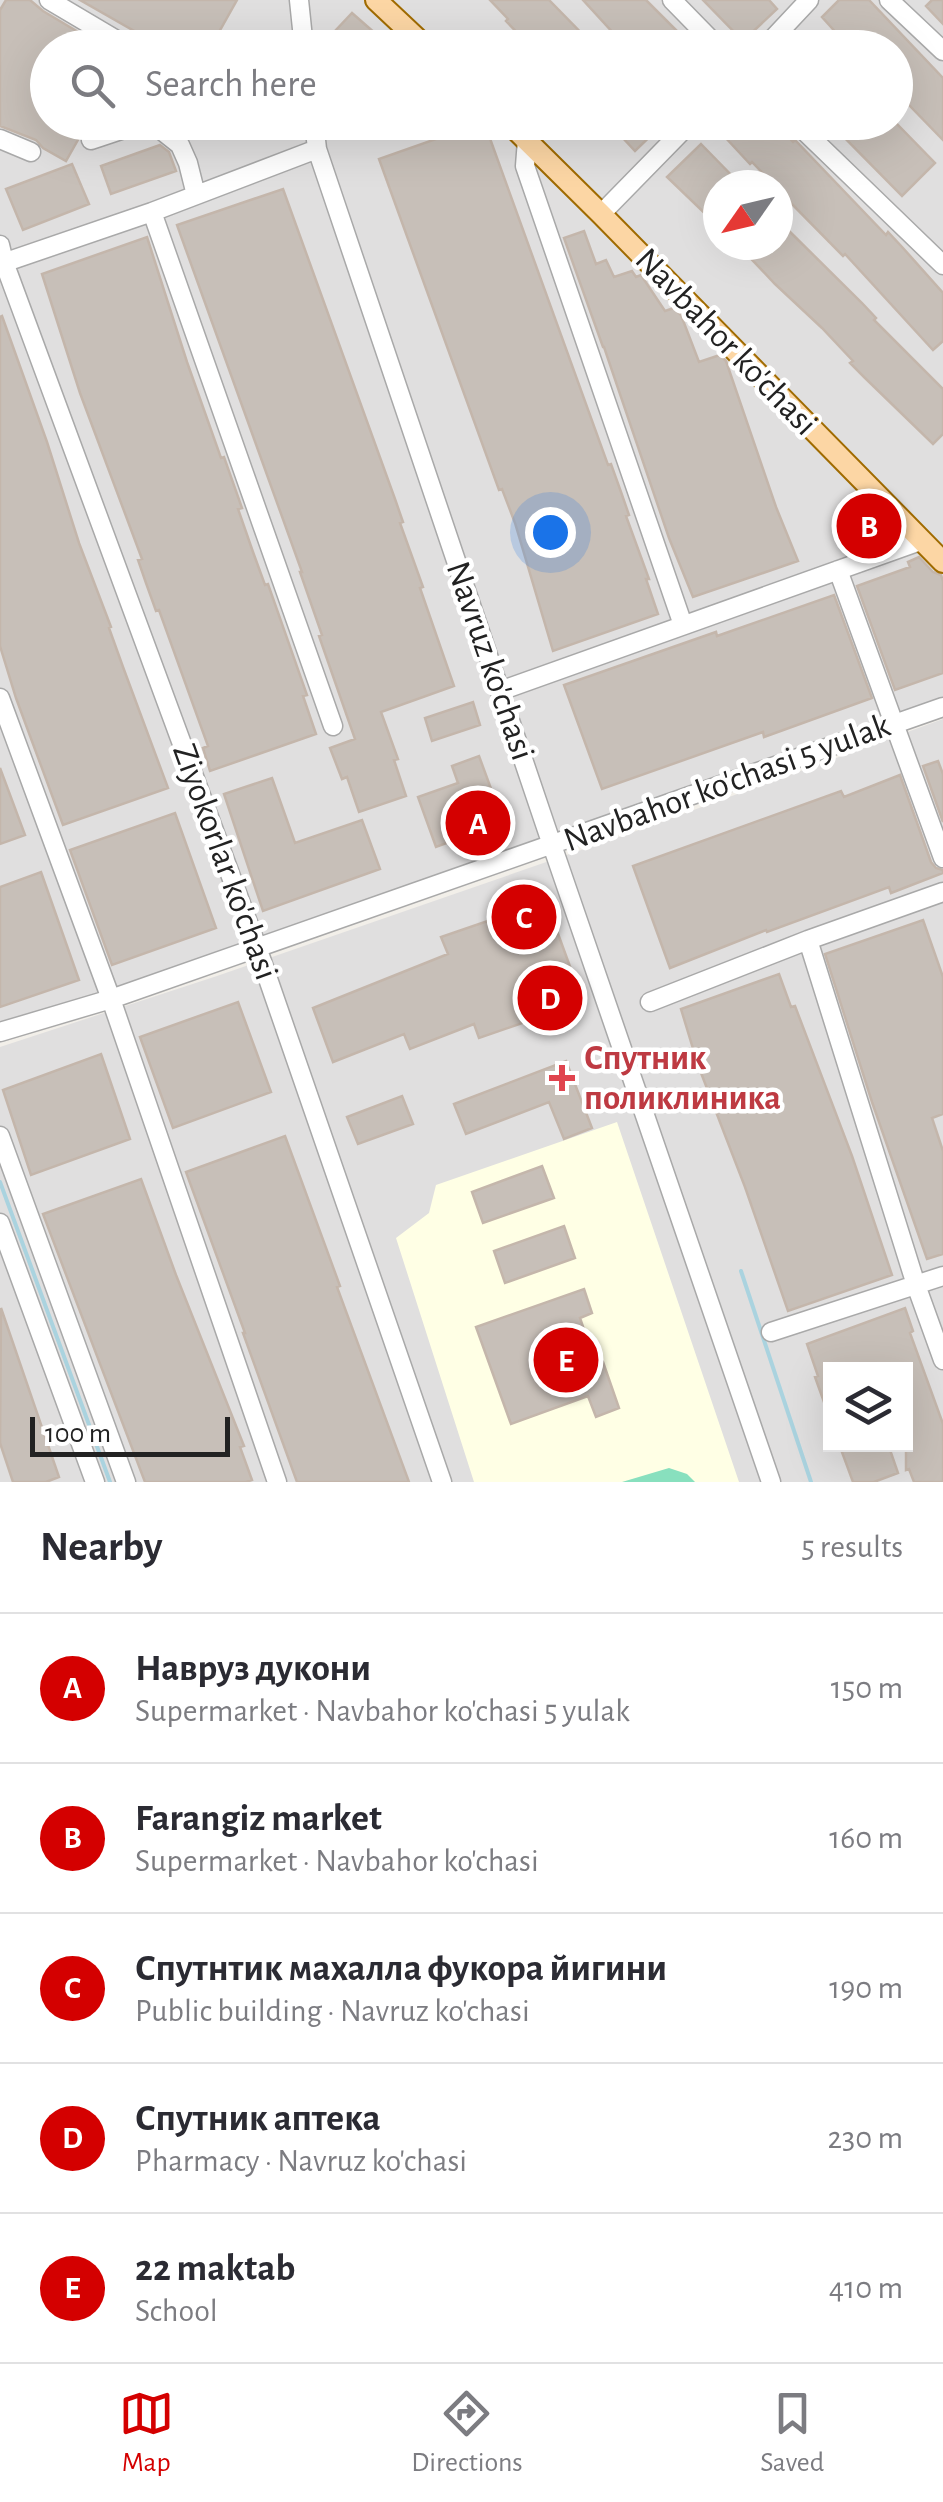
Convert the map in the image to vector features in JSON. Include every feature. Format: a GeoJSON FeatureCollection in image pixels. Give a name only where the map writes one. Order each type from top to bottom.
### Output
{"type":"FeatureCollection","features":[{"type":"Feature","properties":{"kind":"main road"},"geometry":{"type":"LineString","coordinates":[[376,0],[408,30]]}},
{"type":"Feature","properties":{"kind":"main road","name":"Navbahor ko'chasi"},"geometry":{"type":"LineString","coordinates":[[527,140],[943,562]]}},
{"type":"Feature","properties":{"kind":"street"},"geometry":{"type":"LineString","coordinates":[[49,0],[100,30]]}},
{"type":"Feature","properties":{"kind":"street"},"geometry":{"type":"LineString","coordinates":[[298,0],[302,30]]}},
{"type":"Feature","properties":{"kind":"street"},"geometry":{"type":"LineString","coordinates":[[672,0],[701,30]]}},
{"type":"Feature","properties":{"kind":"street"},"geometry":{"type":"LineString","coordinates":[[781,30],[809,0]]}},
{"type":"Feature","properties":{"kind":"street"},"geometry":{"type":"LineString","coordinates":[[889,0],[943,51]]}},
{"type":"Feature","properties":{"kind":"street"},"geometry":{"type":"LineString","coordinates":[[0,139],[31,152]]}},
{"type":"Feature","properties":{"kind":"street"},"geometry":{"type":"LineString","coordinates":[[173,140],[180,145],[188,163],[196,195]]}},
{"type":"Feature","properties":{"kind":"street","name":"Navruz ko'chasi"},"geometry":{"type":"LineString","coordinates":[[316,140],[771,1482]]}},
{"type":"Feature","properties":{"kind":"street"},"geometry":{"type":"LineString","coordinates":[[527,140],[525,166],[683,624]]}},
{"type":"Feature","properties":{"kind":"street"},"geometry":{"type":"LineString","coordinates":[[601,214],[673,140]]}},
{"type":"Feature","properties":{"kind":"street"},"geometry":{"type":"LineString","coordinates":[[815,140],[943,265]]}},
{"type":"Feature","properties":{"kind":"street"},"geometry":{"type":"LineString","coordinates":[[1,257],[152,212],[317,149]]}},
{"type":"Feature","properties":{"kind":"street"},"geometry":{"type":"LineString","coordinates":[[152,212],[334,726]]}},
{"type":"Feature","properties":{"kind":"street","name":"Ziyokorlar ko'chasi"},"geometry":{"type":"LineString","coordinates":[[1,257],[257,947],[442,1482]]}},
{"type":"Feature","properties":{"kind":"street"},"geometry":{"type":"LineString","coordinates":[[500,691],[920,541]]}},
{"type":"Feature","properties":{"kind":"street"},"geometry":{"type":"LineString","coordinates":[[838,570],[943,858]]}},
{"type":"Feature","properties":{"kind":"street"},"geometry":{"type":"LineString","coordinates":[[0,698],[111,999],[277,1482]]}},
{"type":"Feature","properties":{"kind":"street","name":"Navbahor ko'chasi 5 yulak"},"geometry":{"type":"LineString","coordinates":[[0,1032],[111,999],[943,706]]}},
{"type":"Feature","properties":{"kind":"street"},"geometry":{"type":"LineString","coordinates":[[650,1002],[943,892]]}},
{"type":"Feature","properties":{"kind":"street"},"geometry":{"type":"LineString","coordinates":[[808,940],[943,1360]]}},
{"type":"Feature","properties":{"kind":"street"},"geometry":{"type":"LineString","coordinates":[[0,1136],[126,1482]]}},
{"type":"Feature","properties":{"kind":"street"},"geometry":{"type":"LineString","coordinates":[[0,1223],[95,1482]]}},
{"type":"Feature","properties":{"kind":"street"},"geometry":{"type":"LineString","coordinates":[[772,1332],[943,1276]]}},
{"type":"Feature","properties":{"kind":"shaded area"},"geometry":{"type":"Polygon","coordinates":[[[0,0],[943,0],[943,713],[749,786],[0,1043],[0,0]]]}},
{"type":"Feature","properties":{"kind":"shaded area"},"geometry":{"type":"Polygon","coordinates":[[[943,719],[943,1482],[0,1482],[0,1047],[639,830],[943,719]]]}},
{"type":"Feature","properties":{"kind":"shaded area"},"geometry":{"type":"Polygon","coordinates":[[[617,1122],[739,1482],[474,1482],[396,1238],[429,1213],[436,1185],[617,1122]]]}},
{"type":"Feature","properties":{"kind":"green space"},"geometry":{"type":"Polygon","coordinates":[[[669,1468],[687,1474],[695,1482],[622,1482],[669,1468]]]}},
{"type":"Feature","properties":{"kind":"building"},"geometry":{"type":"Polygon","coordinates":[[[6,0],[30,0],[75,30],[30,30],[30,138],[0,126],[0,10],[6,0]]]}},
{"type":"Feature","properties":{"kind":"building"},"geometry":{"type":"Polygon","coordinates":[[[80,0],[237,0],[220,30],[132,30],[80,0]]]}},
{"type":"Feature","properties":{"kind":"building"},"geometry":{"type":"Polygon","coordinates":[[[490,0],[549,0],[578,30],[515,30],[490,0]]]}},
{"type":"Feature","properties":{"kind":"building"},"geometry":{"type":"Polygon","coordinates":[[[583,0],[646,0],[676,30],[610,30],[583,0]]]}},
{"type":"Feature","properties":{"kind":"building"},"geometry":{"type":"Polygon","coordinates":[[[703,0],[769,0],[777,9],[755,30],[732,30],[703,0]]]}},
{"type":"Feature","properties":{"kind":"building"},"geometry":{"type":"Polygon","coordinates":[[[839,0],[869,0],[897,30],[834,30],[822,17],[839,0]]]}},
{"type":"Feature","properties":{"kind":"building"},"geometry":{"type":"Polygon","coordinates":[[[932,0],[943,0],[943,24],[926,6],[932,0]]]}},
{"type":"Feature","properties":{"kind":"building"},"geometry":{"type":"Polygon","coordinates":[[[352,13],[371,30],[336,30],[352,13]]]}},
{"type":"Feature","properties":{"kind":"building"},"geometry":{"type":"Polygon","coordinates":[[[913,46],[943,78],[943,140],[913,109],[913,46]]]}},
{"type":"Feature","properties":{"kind":"building"},"geometry":{"type":"Polygon","coordinates":[[[36,140],[78,140],[66,161],[36,140]]]}},
{"type":"Feature","properties":{"kind":"building"},"geometry":{"type":"Polygon","coordinates":[[[433,140],[491,140],[621,492],[658,614],[553,651],[515,523],[502,489],[499,490],[379,159],[433,140]]]}},
{"type":"Feature","properties":{"kind":"building"},"geometry":{"type":"Polygon","coordinates":[[[625,140],[646,140],[635,151],[625,140]]]}},
{"type":"Feature","properties":{"kind":"building"},"geometry":{"type":"Polygon","coordinates":[[[728,140],[795,140],[943,293],[943,341],[933,350],[845,254],[793,205],[793,170],[760,170],[728,140]]]}},
{"type":"Feature","properties":{"kind":"building"},"geometry":{"type":"Polygon","coordinates":[[[847,140],[913,140],[935,163],[902,196],[847,140]]]}},
{"type":"Feature","properties":{"kind":"building"},"geometry":{"type":"Polygon","coordinates":[[[701,144],[726,170],[703,170],[703,212],[667,177],[701,144]]]}},
{"type":"Feature","properties":{"kind":"building"},"geometry":{"type":"Polygon","coordinates":[[[160,145],[169,152],[176,171],[111,194],[101,166],[160,145]]]}},
{"type":"Feature","properties":{"kind":"building"},"geometry":{"type":"Polygon","coordinates":[[[72,164],[89,204],[23,230],[6,189],[72,164]]]}},
{"type":"Feature","properties":{"kind":"building"},"geometry":{"type":"Polygon","coordinates":[[[283,189],[403,522],[400,523],[423,587],[420,588],[454,686],[381,712],[406,796],[359,812],[347,777],[342,779],[330,748],[355,739],[319,636],[322,635],[302,572],[177,225],[283,189]]]}},
{"type":"Feature","properties":{"kind":"building"},"geometry":{"type":"Polygon","coordinates":[[[584,231],[596,264],[606,260],[614,277],[632,271],[636,277],[641,275],[665,311],[674,308],[681,315],[699,362],[720,355],[726,361],[798,561],[693,597],[564,238],[584,231]]]}},
{"type":"Feature","properties":{"kind":"building"},"geometry":{"type":"Polygon","coordinates":[[[793,235],[943,389],[943,434],[933,444],[752,260],[793,260],[793,235]]]}},
{"type":"Feature","properties":{"kind":"building"},"geometry":{"type":"Polygon","coordinates":[[[147,237],[187,362],[242,508],[238,509],[253,552],[307,695],[303,696],[316,734],[210,771],[203,748],[208,746],[146,583],[138,560],[142,559],[80,393],[42,274],[147,237]]]}},
{"type":"Feature","properties":{"kind":"building"},"geometry":{"type":"Polygon","coordinates":[[[2,316],[168,788],[63,825],[0,646],[2,316]]]}},
{"type":"Feature","properties":{"kind":"building"},"geometry":{"type":"Polygon","coordinates":[[[919,557],[943,581],[943,673],[895,690],[857,586],[910,567],[908,562],[919,557]]]}},
{"type":"Feature","properties":{"kind":"building"},"geometry":{"type":"Polygon","coordinates":[[[834,595],[872,698],[602,789],[564,685],[834,595]]]}},
{"type":"Feature","properties":{"kind":"building"},"geometry":{"type":"Polygon","coordinates":[[[473,702],[480,725],[432,741],[425,718],[473,702]]]}},
{"type":"Feature","properties":{"kind":"building"},"geometry":{"type":"Polygon","coordinates":[[[479,756],[497,805],[457,820],[463,837],[436,847],[418,797],[458,783],[452,766],[479,756]]]}},
{"type":"Feature","properties":{"kind":"building"},"geometry":{"type":"Polygon","coordinates":[[[938,761],[943,774],[943,822],[923,766],[938,761]]]}},
{"type":"Feature","properties":{"kind":"building"},"geometry":{"type":"Polygon","coordinates":[[[0,768],[25,835],[0,844],[0,768]]]}},
{"type":"Feature","properties":{"kind":"building"},"geometry":{"type":"Polygon","coordinates":[[[900,775],[931,862],[943,873],[891,893],[889,887],[670,968],[633,866],[841,791],[844,797],[900,775]]]}},
{"type":"Feature","properties":{"kind":"building"},"geometry":{"type":"Polygon","coordinates":[[[272,778],[295,843],[362,820],[380,869],[263,911],[224,794],[272,778]]]}},
{"type":"Feature","properties":{"kind":"building"},"geometry":{"type":"Polygon","coordinates":[[[175,813],[216,928],[112,965],[70,850],[175,813]]]}},
{"type":"Feature","properties":{"kind":"building"},"geometry":{"type":"Polygon","coordinates":[[[41,872],[79,980],[0,1007],[0,887],[41,872]]]}},
{"type":"Feature","properties":{"kind":"building"},"geometry":{"type":"Polygon","coordinates":[[[546,901],[583,1002],[479,1038],[474,1024],[410,1049],[404,1034],[333,1062],[313,1008],[448,954],[441,937],[546,901]]]}},
{"type":"Feature","properties":{"kind":"building"},"geometry":{"type":"Polygon","coordinates":[[[923,920],[943,977],[943,1114],[932,1118],[943,1151],[943,1254],[927,1259],[825,954],[923,920]]]}},
{"type":"Feature","properties":{"kind":"building"},"geometry":{"type":"Polygon","coordinates":[[[779,974],[852,1156],[892,1275],[788,1311],[681,1009],[779,974]]]}},
{"type":"Feature","properties":{"kind":"building"},"geometry":{"type":"Polygon","coordinates":[[[238,1002],[271,1092],[173,1128],[140,1037],[238,1002]]]}},
{"type":"Feature","properties":{"kind":"building"},"geometry":{"type":"Polygon","coordinates":[[[101,1054],[130,1139],[31,1175],[3,1090],[101,1054]]]}},
{"type":"Feature","properties":{"kind":"building"},"geometry":{"type":"Polygon","coordinates":[[[566,1061],[592,1128],[564,1139],[549,1102],[466,1134],[454,1104],[566,1061]]]}},
{"type":"Feature","properties":{"kind":"building"},"geometry":{"type":"Polygon","coordinates":[[[402,1096],[413,1124],[358,1144],[347,1117],[402,1096]]]}},
{"type":"Feature","properties":{"kind":"building"},"geometry":{"type":"Polygon","coordinates":[[[285,1136],[409,1482],[297,1482],[243,1333],[186,1172],[285,1136]]]}},
{"type":"Feature","properties":{"kind":"building"},"geometry":{"type":"Polygon","coordinates":[[[542,1166],[554,1198],[483,1223],[472,1192],[542,1166]]]}},
{"type":"Feature","properties":{"kind":"building"},"geometry":{"type":"Polygon","coordinates":[[[141,1179],[244,1446],[240,1447],[252,1480],[145,1482],[43,1214],[141,1179]]]}},
{"type":"Feature","properties":{"kind":"building"},"geometry":{"type":"Polygon","coordinates":[[[564,1226],[575,1258],[505,1283],[494,1251],[564,1226]]]}},
{"type":"Feature","properties":{"kind":"building"},"geometry":{"type":"Polygon","coordinates":[[[584,1289],[592,1313],[580,1318],[596,1365],[603,1362],[619,1408],[596,1417],[588,1396],[511,1424],[476,1327],[584,1289]]]}},
{"type":"Feature","properties":{"kind":"building"},"geometry":{"type":"Polygon","coordinates":[[[1,1308],[59,1477],[46,1482],[13,1482],[0,1443],[1,1308]]]}},
{"type":"Feature","properties":{"kind":"building"},"geometry":{"type":"Polygon","coordinates":[[[905,1308],[913,1331],[910,1333],[943,1424],[943,1482],[914,1482],[909,1469],[906,1470],[906,1452],[913,1452],[913,1362],[823,1362],[823,1399],[807,1344],[905,1308]]]}},
{"type":"Feature","properties":{"kind":"building"},"geometry":{"type":"Polygon","coordinates":[[[842,1452],[891,1452],[898,1473],[874,1482],[853,1482],[842,1452]]]}},
{"type":"Feature","properties":{"kind":"waterway"},"geometry":{"type":"LineString","coordinates":[[0,1182],[110,1482]]}},
{"type":"Feature","properties":{"kind":"waterway"},"geometry":{"type":"LineString","coordinates":[[741,1271],[811,1482]]}},
{"type":"Feature","properties":{"kind":"place","name":"Farangiz market"},"geometry":{"type":"Point","coordinates":[869,526]}},
{"type":"Feature","properties":{"kind":"place","name":"Навруз дукони"},"geometry":{"type":"Point","coordinates":[478,823]}},
{"type":"Feature","properties":{"kind":"place","name":"Спутнтик махалла фукора йигини"},"geometry":{"type":"Point","coordinates":[524,917]}},
{"type":"Feature","properties":{"kind":"place","name":"Спутник аптека"},"geometry":{"type":"Point","coordinates":[550,998]}},
{"type":"Feature","properties":{"kind":"place","name":"Спутник поликлиника"},"geometry":{"type":"Point","coordinates":[562,1078]}},
{"type":"Feature","properties":{"kind":"place","name":"22 maktab"},"geometry":{"type":"Point","coordinates":[566,1360]}}]}
